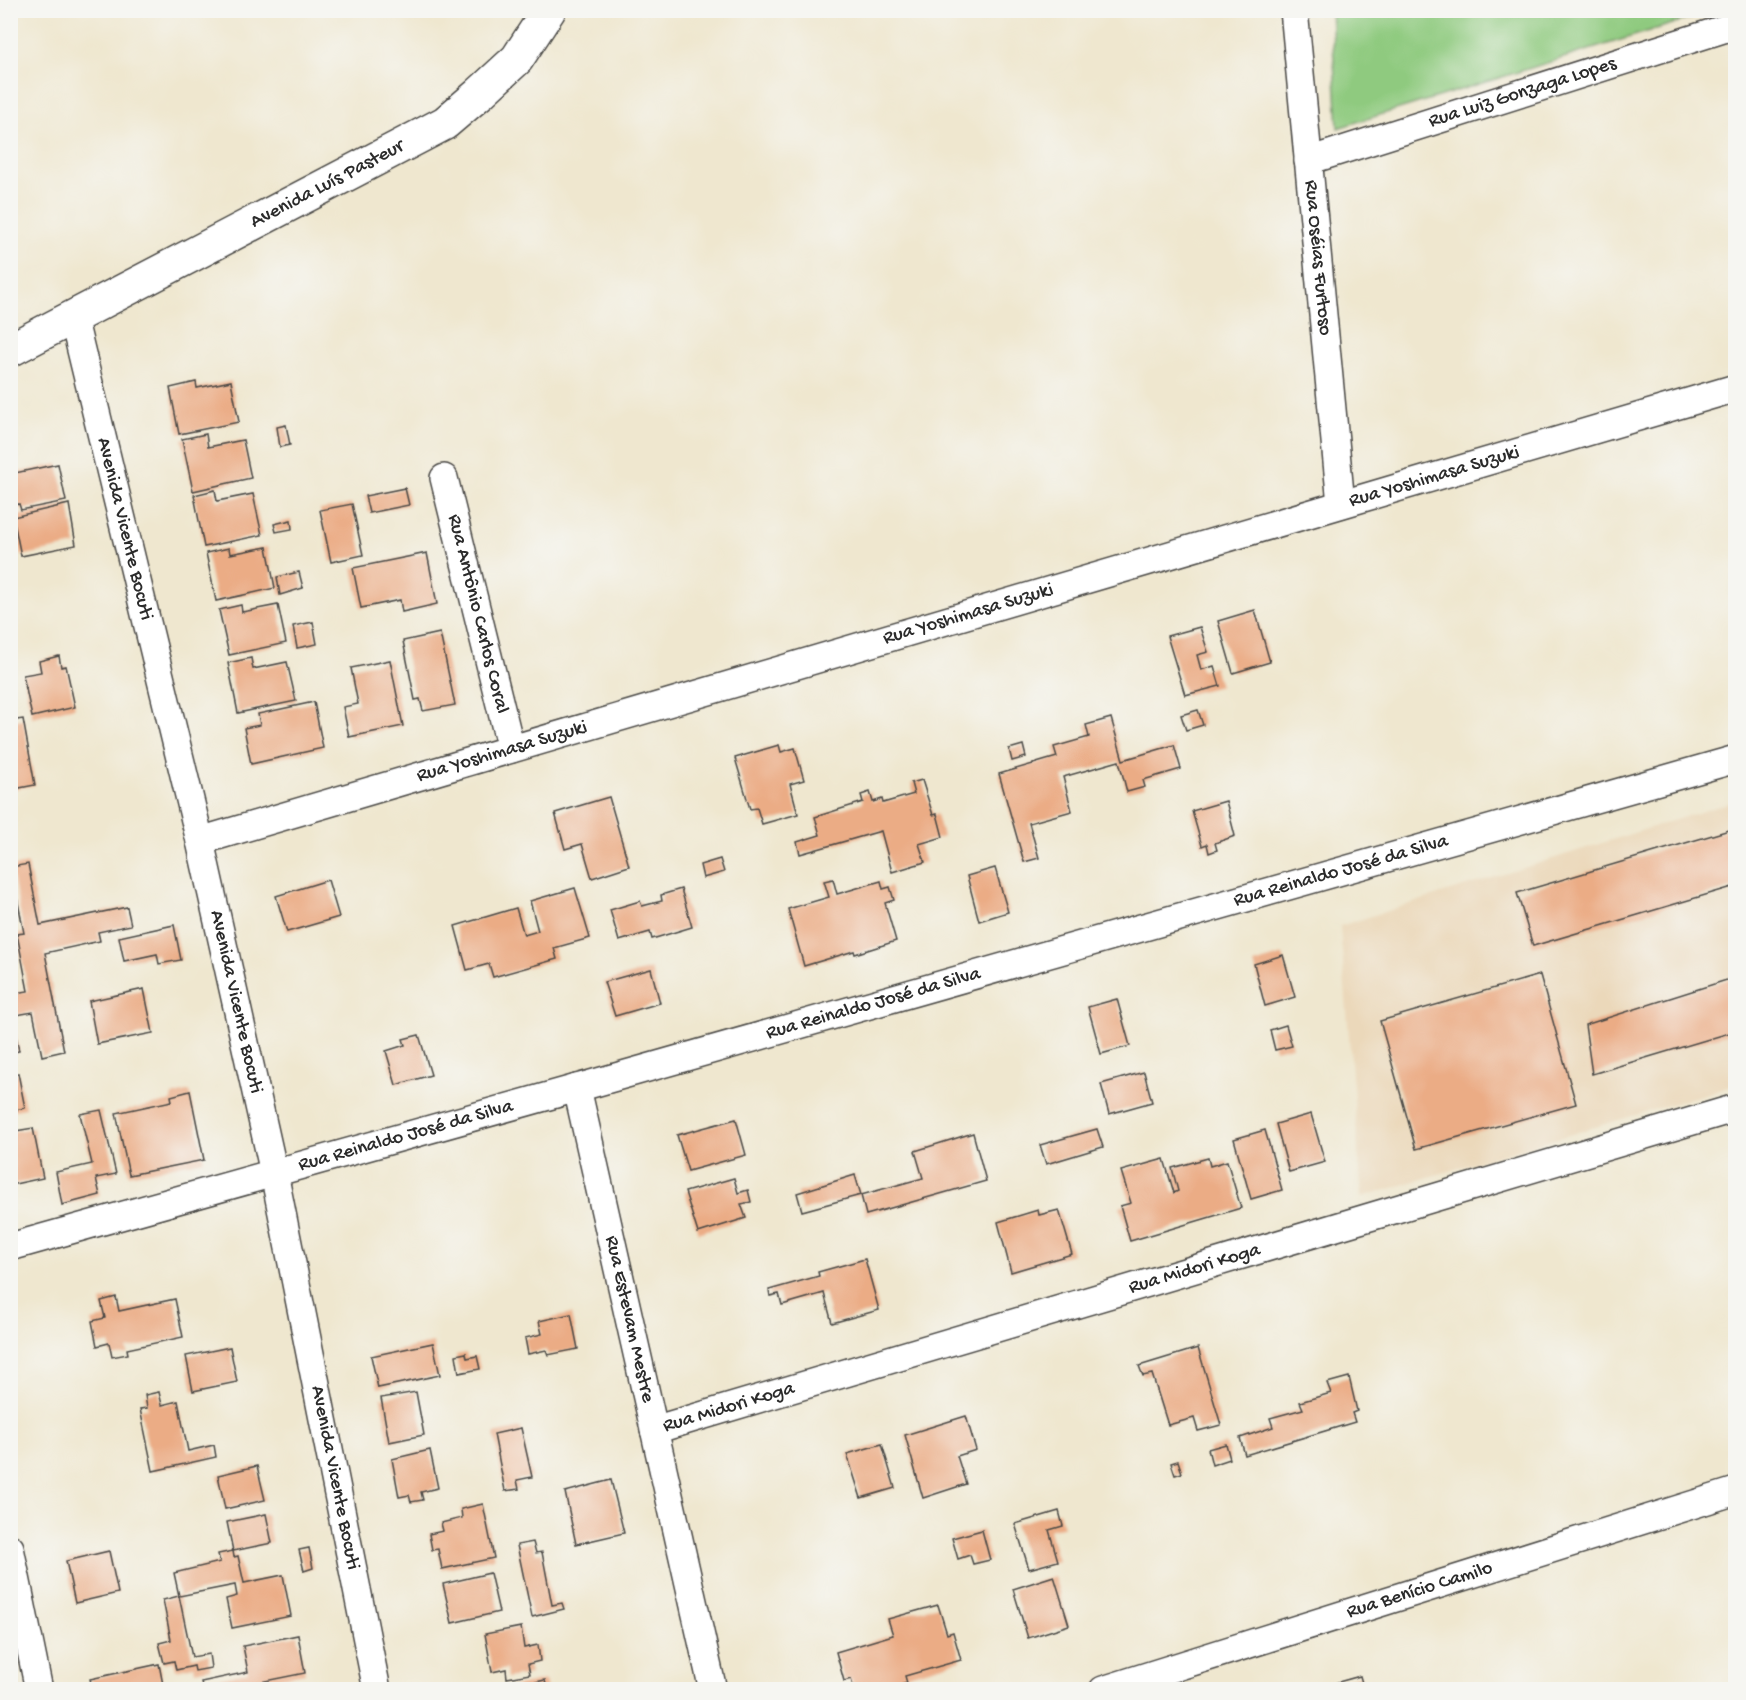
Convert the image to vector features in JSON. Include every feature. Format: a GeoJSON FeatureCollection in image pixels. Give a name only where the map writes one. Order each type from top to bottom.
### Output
{"type":"FeatureCollection","features":[{"type":"Feature","properties":{"kind":"street","name":"Avenida Luís Pasteur"},"geometry":{"type":"LineString","coordinates":[[10,350],[445,123],[517,59],[549,10]]}},
{"type":"Feature","properties":{"kind":"street","name":"Rua Oséias Furtoso"},"geometry":{"type":"LineString","coordinates":[[1294,10],[1341,504]]}},
{"type":"Feature","properties":{"kind":"street","name":"Rua Luiz Gonzaga Lopes"},"geometry":{"type":"LineString","coordinates":[[1308,161],[1736,25]]}},
{"type":"Feature","properties":{"kind":"street","name":"Avenida Vicente Bocuti"},"geometry":{"type":"LineString","coordinates":[[73,317],[200,841],[274,1173],[377,1689]]}},
{"type":"Feature","properties":{"kind":"street","name":"Rua Yoshimasa Suzuki"},"geometry":{"type":"LineString","coordinates":[[200,841],[1736,388]]}},
{"type":"Feature","properties":{"kind":"street","name":"Rua Antônio Carlos Coral"},"geometry":{"type":"LineString","coordinates":[[444,478],[512,749]]}},
{"type":"Feature","properties":{"kind":"street","name":"Rua Reinaldo José da Silva"},"geometry":{"type":"LineString","coordinates":[[10,1247],[1736,759]]}},
{"type":"Feature","properties":{"kind":"street","name":"Rua Estevam Mestre"},"geometry":{"type":"LineString","coordinates":[[577,1088],[713,1689]]}},
{"type":"Feature","properties":{"kind":"street","name":"Rua Midori Koga"},"geometry":{"type":"LineString","coordinates":[[654,1430],[1736,1108]]}},
{"type":"Feature","properties":{"kind":"street","name":"Rua Benício Camilo"},"geometry":{"type":"LineString","coordinates":[[1103,1689],[1736,1491]]}},
{"type":"Feature","properties":{"kind":"street"},"geometry":{"type":"LineString","coordinates":[[10,1548],[39,1689]]}},
{"type":"Feature","properties":{"kind":"shaded area"},"geometry":{"type":"Polygon","coordinates":[[[1735,801],[1735,1085],[1362,1197],[1340,926],[1735,801]]]}},
{"type":"Feature","properties":{"kind":"green space"},"geometry":{"type":"Polygon","coordinates":[[[1331,10],[1714,11],[1338,128],[1331,10]]]}},
{"type":"Feature","properties":{"kind":"building"},"geometry":{"type":"Polygon","coordinates":[[[231,381],[239,422],[179,434],[170,388],[196,382],[197,388],[231,381]]]}},
{"type":"Feature","properties":{"kind":"building"},"geometry":{"type":"Polygon","coordinates":[[[286,425],[290,445],[280,447],[277,427],[286,425]]]}},
{"type":"Feature","properties":{"kind":"building"},"geometry":{"type":"Polygon","coordinates":[[[206,434],[208,447],[243,440],[251,478],[193,491],[182,439],[206,434]]]}},
{"type":"Feature","properties":{"kind":"building"},"geometry":{"type":"Polygon","coordinates":[[[58,464],[66,501],[21,510],[19,504],[10,506],[10,474],[58,464]]]}},
{"type":"Feature","properties":{"kind":"building"},"geometry":{"type":"Polygon","coordinates":[[[405,488],[409,505],[369,513],[365,496],[405,488]]]}},
{"type":"Feature","properties":{"kind":"building"},"geometry":{"type":"Polygon","coordinates":[[[215,490],[217,501],[253,494],[262,535],[204,547],[194,495],[215,490]]]}},
{"type":"Feature","properties":{"kind":"building"},"geometry":{"type":"Polygon","coordinates":[[[69,504],[76,545],[21,556],[13,517],[69,504]]]}},
{"type":"Feature","properties":{"kind":"building"},"geometry":{"type":"Polygon","coordinates":[[[352,504],[363,555],[331,562],[320,510],[352,504]]]}},
{"type":"Feature","properties":{"kind":"building"},"geometry":{"type":"Polygon","coordinates":[[[291,520],[292,529],[276,532],[274,524],[291,520]]]}},
{"type":"Feature","properties":{"kind":"building"},"geometry":{"type":"Polygon","coordinates":[[[267,547],[275,588],[216,601],[206,553],[229,548],[230,554],[267,547]]]}},
{"type":"Feature","properties":{"kind":"building"},"geometry":{"type":"Polygon","coordinates":[[[427,553],[437,604],[402,612],[400,600],[361,608],[353,568],[427,553]]]}},
{"type":"Feature","properties":{"kind":"building"},"geometry":{"type":"Polygon","coordinates":[[[299,572],[303,588],[280,595],[277,577],[299,572]]]}},
{"type":"Feature","properties":{"kind":"building"},"geometry":{"type":"Polygon","coordinates":[[[241,605],[242,612],[278,605],[286,643],[229,655],[219,610],[241,605]]]}},
{"type":"Feature","properties":{"kind":"building"},"geometry":{"type":"Polygon","coordinates":[[[1255,610],[1270,662],[1233,673],[1218,621],[1255,610]]]}},
{"type":"Feature","properties":{"kind":"building"},"geometry":{"type":"Polygon","coordinates":[[[313,622],[317,644],[297,648],[293,626],[313,622]]]}},
{"type":"Feature","properties":{"kind":"building"},"geometry":{"type":"Polygon","coordinates":[[[1200,627],[1208,652],[1197,655],[1201,670],[1214,666],[1220,686],[1185,695],[1167,636],[1200,627]]]}},
{"type":"Feature","properties":{"kind":"building"},"geometry":{"type":"Polygon","coordinates":[[[440,633],[455,705],[423,711],[420,699],[415,700],[403,641],[440,633]]]}},
{"type":"Feature","properties":{"kind":"building"},"geometry":{"type":"Polygon","coordinates":[[[59,656],[61,667],[66,666],[75,707],[32,717],[23,675],[41,672],[39,661],[59,656]]]}},
{"type":"Feature","properties":{"kind":"building"},"geometry":{"type":"Polygon","coordinates":[[[251,658],[253,669],[287,662],[296,701],[238,713],[228,663],[251,658]]]}},
{"type":"Feature","properties":{"kind":"building"},"geometry":{"type":"Polygon","coordinates":[[[390,660],[403,726],[349,737],[343,707],[358,704],[351,668],[390,660]]]}},
{"type":"Feature","properties":{"kind":"building"},"geometry":{"type":"Polygon","coordinates":[[[314,702],[323,748],[251,764],[244,728],[260,725],[258,714],[314,702]]]}},
{"type":"Feature","properties":{"kind":"building"},"geometry":{"type":"Polygon","coordinates":[[[1198,710],[1203,725],[1186,730],[1181,715],[1198,710]]]}},
{"type":"Feature","properties":{"kind":"building"},"geometry":{"type":"Polygon","coordinates":[[[1111,718],[1123,760],[1174,745],[1181,769],[1143,780],[1145,787],[1127,792],[1119,761],[1063,777],[1072,811],[1029,823],[1039,858],[1024,862],[999,774],[1057,757],[1054,747],[1089,737],[1086,725],[1111,718]]]}},
{"type":"Feature","properties":{"kind":"building"},"geometry":{"type":"Polygon","coordinates":[[[23,719],[35,785],[14,789],[10,769],[10,721],[23,719]]]}},
{"type":"Feature","properties":{"kind":"building"},"geometry":{"type":"Polygon","coordinates":[[[779,745],[781,752],[795,748],[804,780],[790,784],[798,814],[762,824],[757,808],[750,809],[735,758],[779,745]]]}},
{"type":"Feature","properties":{"kind":"building"},"geometry":{"type":"Polygon","coordinates":[[[1023,745],[1026,757],[1012,761],[1009,749],[1023,745]]]}},
{"type":"Feature","properties":{"kind":"building"},"geometry":{"type":"Polygon","coordinates":[[[922,780],[933,815],[937,814],[943,837],[919,844],[925,862],[892,872],[881,831],[800,854],[797,842],[820,835],[815,817],[863,802],[861,795],[870,792],[873,802],[882,799],[883,803],[914,794],[911,783],[922,780]]]}},
{"type":"Feature","properties":{"kind":"building"},"geometry":{"type":"Polygon","coordinates":[[[609,797],[629,866],[592,878],[582,844],[565,849],[555,813],[609,797]]]}},
{"type":"Feature","properties":{"kind":"building"},"geometry":{"type":"Polygon","coordinates":[[[1226,801],[1235,836],[1215,843],[1217,850],[1209,853],[1207,844],[1202,846],[1192,811],[1226,801]]]}},
{"type":"Feature","properties":{"kind":"building"},"geometry":{"type":"Polygon","coordinates":[[[1736,828],[1736,886],[1533,946],[1517,893],[1736,828]]]}},
{"type":"Feature","properties":{"kind":"building"},"geometry":{"type":"Polygon","coordinates":[[[720,859],[724,872],[703,878],[700,865],[720,859]]]}},
{"type":"Feature","properties":{"kind":"building"},"geometry":{"type":"Polygon","coordinates":[[[28,864],[40,925],[127,907],[131,925],[98,932],[100,941],[45,953],[64,1051],[42,1056],[33,1012],[10,1016],[10,994],[28,991],[17,934],[24,933],[11,867],[28,864]]]}},
{"type":"Feature","properties":{"kind":"building"},"geometry":{"type":"Polygon","coordinates":[[[995,868],[1008,912],[979,921],[967,876],[995,868]]]}},
{"type":"Feature","properties":{"kind":"building"},"geometry":{"type":"Polygon","coordinates":[[[833,879],[837,894],[881,881],[883,889],[890,887],[894,900],[885,903],[896,941],[804,966],[788,909],[829,897],[824,881],[833,879]]]}},
{"type":"Feature","properties":{"kind":"building"},"geometry":{"type":"Polygon","coordinates":[[[328,880],[339,917],[287,932],[276,896],[328,880]]]}},
{"type":"Feature","properties":{"kind":"building"},"geometry":{"type":"Polygon","coordinates":[[[575,888],[590,938],[554,948],[557,959],[493,977],[489,964],[467,970],[455,926],[516,908],[524,935],[538,931],[530,901],[575,888]]]}},
{"type":"Feature","properties":{"kind":"building"},"geometry":{"type":"Polygon","coordinates":[[[681,889],[692,927],[652,939],[650,932],[619,941],[610,910],[640,901],[642,906],[662,901],[661,895],[681,889]]]}},
{"type":"Feature","properties":{"kind":"building"},"geometry":{"type":"Polygon","coordinates":[[[174,925],[181,960],[159,964],[157,954],[124,961],[119,937],[174,925]]]}},
{"type":"Feature","properties":{"kind":"building"},"geometry":{"type":"Polygon","coordinates":[[[1283,955],[1295,997],[1265,1006],[1254,964],[1283,955]]]}},
{"type":"Feature","properties":{"kind":"building"},"geometry":{"type":"Polygon","coordinates":[[[651,969],[660,1003],[615,1016],[604,982],[651,969]]]}},
{"type":"Feature","properties":{"kind":"building"},"geometry":{"type":"Polygon","coordinates":[[[1540,975],[1576,1104],[1416,1149],[1380,1021],[1540,975]]]}},
{"type":"Feature","properties":{"kind":"building"},"geometry":{"type":"Polygon","coordinates":[[[1736,977],[1736,1031],[1592,1074],[1585,1025],[1736,977]]]}},
{"type":"Feature","properties":{"kind":"building"},"geometry":{"type":"Polygon","coordinates":[[[144,989],[153,1033],[97,1044],[89,1001],[144,989]]]}},
{"type":"Feature","properties":{"kind":"building"},"geometry":{"type":"Polygon","coordinates":[[[1117,999],[1130,1046],[1101,1054],[1088,1007],[1117,999]]]}},
{"type":"Feature","properties":{"kind":"building"},"geometry":{"type":"Polygon","coordinates":[[[13,1021],[19,1051],[10,1053],[10,1022],[13,1021]]]}},
{"type":"Feature","properties":{"kind":"building"},"geometry":{"type":"Polygon","coordinates":[[[1286,1025],[1292,1046],[1275,1050],[1270,1030],[1286,1025]]]}},
{"type":"Feature","properties":{"kind":"building"},"geometry":{"type":"Polygon","coordinates":[[[419,1035],[431,1075],[396,1085],[386,1051],[405,1045],[403,1039],[419,1035]]]}},
{"type":"Feature","properties":{"kind":"building"},"geometry":{"type":"Polygon","coordinates":[[[1144,1072],[1152,1102],[1109,1114],[1101,1084],[1144,1072]]]}},
{"type":"Feature","properties":{"kind":"building"},"geometry":{"type":"Polygon","coordinates":[[[18,1073],[25,1108],[10,1111],[10,1075],[18,1073]]]}},
{"type":"Feature","properties":{"kind":"building"},"geometry":{"type":"Polygon","coordinates":[[[190,1091],[204,1160],[129,1175],[116,1113],[172,1101],[171,1096],[190,1091]]]}},
{"type":"Feature","properties":{"kind":"building"},"geometry":{"type":"Polygon","coordinates":[[[101,1110],[116,1174],[96,1178],[100,1195],[62,1205],[56,1172],[92,1164],[80,1114],[101,1110]]]}},
{"type":"Feature","properties":{"kind":"building"},"geometry":{"type":"Polygon","coordinates":[[[1311,1114],[1325,1162],[1289,1172],[1276,1124],[1311,1114]]]}},
{"type":"Feature","properties":{"kind":"building"},"geometry":{"type":"Polygon","coordinates":[[[736,1119],[746,1155],[688,1171],[677,1135],[736,1119]]]}},
{"type":"Feature","properties":{"kind":"building"},"geometry":{"type":"Polygon","coordinates":[[[33,1128],[43,1178],[10,1185],[10,1132],[33,1128]]]}},
{"type":"Feature","properties":{"kind":"building"},"geometry":{"type":"Polygon","coordinates":[[[1097,1129],[1103,1147],[1046,1164],[1040,1145],[1097,1129]]]}},
{"type":"Feature","properties":{"kind":"building"},"geometry":{"type":"Polygon","coordinates":[[[1265,1130],[1282,1190],[1251,1199],[1234,1139],[1265,1130]]]}},
{"type":"Feature","properties":{"kind":"building"},"geometry":{"type":"Polygon","coordinates":[[[973,1133],[986,1181],[866,1215],[861,1195],[923,1178],[915,1151],[973,1133]]]}},
{"type":"Feature","properties":{"kind":"building"},"geometry":{"type":"Polygon","coordinates":[[[1208,1158],[1210,1166],[1227,1161],[1241,1208],[1130,1241],[1120,1206],[1131,1203],[1121,1171],[1164,1159],[1174,1193],[1178,1191],[1172,1168],[1208,1158]]]}},
{"type":"Feature","properties":{"kind":"building"},"geometry":{"type":"Polygon","coordinates":[[[855,1175],[861,1195],[802,1211],[797,1193],[855,1175]]]}},
{"type":"Feature","properties":{"kind":"building"},"geometry":{"type":"Polygon","coordinates":[[[734,1178],[738,1193],[748,1190],[751,1202],[741,1204],[746,1218],[698,1233],[685,1192],[734,1178]]]}},
{"type":"Feature","properties":{"kind":"building"},"geometry":{"type":"Polygon","coordinates":[[[1038,1210],[1039,1215],[1059,1210],[1072,1254],[1011,1272],[998,1222],[1038,1210]]]}},
{"type":"Feature","properties":{"kind":"building"},"geometry":{"type":"Polygon","coordinates":[[[865,1259],[879,1310],[832,1323],[824,1293],[782,1305],[779,1294],[770,1296],[769,1290],[819,1276],[818,1272],[865,1259]]]}},
{"type":"Feature","properties":{"kind":"building"},"geometry":{"type":"Polygon","coordinates":[[[116,1297],[119,1311],[175,1299],[183,1337],[127,1349],[128,1354],[112,1357],[109,1343],[97,1346],[92,1321],[105,1318],[101,1301],[116,1297]]]}},
{"type":"Feature","properties":{"kind":"building"},"geometry":{"type":"Polygon","coordinates":[[[571,1314],[578,1349],[548,1355],[546,1350],[528,1354],[525,1338],[542,1334],[539,1321],[571,1314]]]}},
{"type":"Feature","properties":{"kind":"building"},"geometry":{"type":"Polygon","coordinates":[[[433,1343],[440,1375],[378,1388],[371,1356],[433,1343]]]}},
{"type":"Feature","properties":{"kind":"building"},"geometry":{"type":"Polygon","coordinates":[[[230,1347],[237,1382],[193,1391],[186,1356],[230,1347]]]}},
{"type":"Feature","properties":{"kind":"building"},"geometry":{"type":"Polygon","coordinates":[[[1198,1348],[1221,1425],[1198,1431],[1194,1418],[1168,1425],[1152,1374],[1143,1376],[1139,1366],[1198,1348]]]}},
{"type":"Feature","properties":{"kind":"building"},"geometry":{"type":"Polygon","coordinates":[[[466,1353],[467,1358],[477,1356],[480,1369],[459,1373],[456,1355],[466,1353]]]}},
{"type":"Feature","properties":{"kind":"building"},"geometry":{"type":"Polygon","coordinates":[[[1349,1377],[1357,1411],[1352,1413],[1355,1422],[1245,1455],[1240,1438],[1273,1427],[1270,1418],[1303,1409],[1300,1402],[1331,1393],[1327,1383],[1349,1377]]]}},
{"type":"Feature","properties":{"kind":"building"},"geometry":{"type":"Polygon","coordinates":[[[159,1392],[162,1405],[178,1401],[188,1451],[214,1445],[216,1457],[153,1471],[140,1409],[147,1408],[145,1395],[159,1392]]]}},
{"type":"Feature","properties":{"kind":"building"},"geometry":{"type":"Polygon","coordinates":[[[416,1392],[424,1435],[389,1442],[381,1398],[416,1392]]]}},
{"type":"Feature","properties":{"kind":"building"},"geometry":{"type":"Polygon","coordinates":[[[966,1416],[976,1450],[957,1456],[966,1484],[923,1498],[905,1435],[966,1416]]]}},
{"type":"Feature","properties":{"kind":"building"},"geometry":{"type":"Polygon","coordinates":[[[521,1428],[532,1477],[517,1480],[519,1489],[505,1491],[494,1434],[521,1428]]]}},
{"type":"Feature","properties":{"kind":"building"},"geometry":{"type":"Polygon","coordinates":[[[882,1444],[895,1488],[861,1498],[847,1454],[882,1444]]]}},
{"type":"Feature","properties":{"kind":"building"},"geometry":{"type":"Polygon","coordinates":[[[1226,1444],[1230,1459],[1212,1465],[1208,1449],[1226,1444]]]}},
{"type":"Feature","properties":{"kind":"building"},"geometry":{"type":"Polygon","coordinates":[[[430,1450],[438,1488],[421,1492],[423,1500],[411,1502],[409,1495],[399,1497],[392,1459],[430,1450]]]}},
{"type":"Feature","properties":{"kind":"building"},"geometry":{"type":"Polygon","coordinates":[[[1178,1461],[1182,1473],[1175,1475],[1171,1463],[1178,1461]]]}},
{"type":"Feature","properties":{"kind":"building"},"geometry":{"type":"Polygon","coordinates":[[[257,1466],[265,1500],[225,1509],[218,1475],[257,1466]]]}},
{"type":"Feature","properties":{"kind":"building"},"geometry":{"type":"Polygon","coordinates":[[[611,1480],[624,1533],[576,1544],[565,1492],[611,1480]]]}},
{"type":"Feature","properties":{"kind":"building"},"geometry":{"type":"Polygon","coordinates":[[[483,1504],[494,1558],[442,1569],[438,1549],[432,1550],[429,1534],[443,1531],[441,1523],[462,1518],[461,1509],[483,1504]]]}},
{"type":"Feature","properties":{"kind":"building"},"geometry":{"type":"Polygon","coordinates":[[[1059,1511],[1063,1526],[1049,1530],[1058,1561],[1029,1569],[1015,1524],[1059,1511]]]}},
{"type":"Feature","properties":{"kind":"building"},"geometry":{"type":"Polygon","coordinates":[[[266,1514],[272,1543],[233,1551],[227,1522],[266,1514]]]}},
{"type":"Feature","properties":{"kind":"building"},"geometry":{"type":"Polygon","coordinates":[[[982,1530],[990,1560],[973,1564],[970,1555],[958,1559],[952,1538],[982,1530]]]}},
{"type":"Feature","properties":{"kind":"building"},"geometry":{"type":"Polygon","coordinates":[[[533,1542],[536,1553],[542,1552],[552,1605],[562,1603],[564,1609],[532,1617],[517,1545],[533,1542]]]}},
{"type":"Feature","properties":{"kind":"building"},"geometry":{"type":"Polygon","coordinates":[[[309,1548],[313,1568],[304,1571],[299,1550],[309,1548]]]}},
{"type":"Feature","properties":{"kind":"building"},"geometry":{"type":"Polygon","coordinates":[[[109,1551],[118,1593],[75,1603],[66,1561],[109,1551]]]}},
{"type":"Feature","properties":{"kind":"building"},"geometry":{"type":"Polygon","coordinates":[[[233,1551],[234,1557],[238,1556],[244,1583],[283,1575],[291,1616],[232,1628],[226,1599],[237,1596],[235,1585],[179,1596],[174,1573],[220,1562],[218,1554],[233,1551]]]}},
{"type":"Feature","properties":{"kind":"building"},"geometry":{"type":"Polygon","coordinates":[[[490,1573],[499,1612],[452,1623],[443,1584],[490,1573]]]}},
{"type":"Feature","properties":{"kind":"building"},"geometry":{"type":"Polygon","coordinates":[[[1054,1576],[1069,1625],[1028,1638],[1013,1589],[1054,1576]]]}},
{"type":"Feature","properties":{"kind":"building"},"geometry":{"type":"Polygon","coordinates":[[[179,1596],[192,1657],[209,1654],[211,1668],[195,1671],[194,1666],[176,1670],[174,1661],[164,1663],[159,1643],[171,1640],[163,1600],[179,1596]]]}},
{"type":"Feature","properties":{"kind":"building"},"geometry":{"type":"Polygon","coordinates":[[[938,1605],[947,1634],[953,1632],[961,1660],[905,1676],[907,1683],[886,1690],[854,1690],[851,1679],[844,1681],[836,1652],[893,1635],[888,1619],[938,1605]]]}},
{"type":"Feature","properties":{"kind":"building"},"geometry":{"type":"Polygon","coordinates":[[[521,1627],[524,1648],[538,1645],[540,1661],[528,1664],[530,1674],[507,1678],[506,1669],[492,1672],[485,1634],[521,1627]]]}},
{"type":"Feature","properties":{"kind":"building"},"geometry":{"type":"Polygon","coordinates":[[[298,1635],[305,1673],[255,1683],[257,1690],[203,1690],[201,1682],[248,1672],[243,1646],[298,1635]]]}},
{"type":"Feature","properties":{"kind":"building"},"geometry":{"type":"Polygon","coordinates":[[[159,1664],[164,1690],[93,1690],[90,1679],[159,1664]]]}},
{"type":"Feature","properties":{"kind":"building"},"geometry":{"type":"Polygon","coordinates":[[[1360,1676],[1364,1690],[1325,1690],[1324,1686],[1360,1676]]]}},
{"type":"Feature","properties":{"kind":"building"},"geometry":{"type":"Polygon","coordinates":[[[545,1680],[547,1690],[505,1690],[505,1689],[545,1680]]]}}]}
